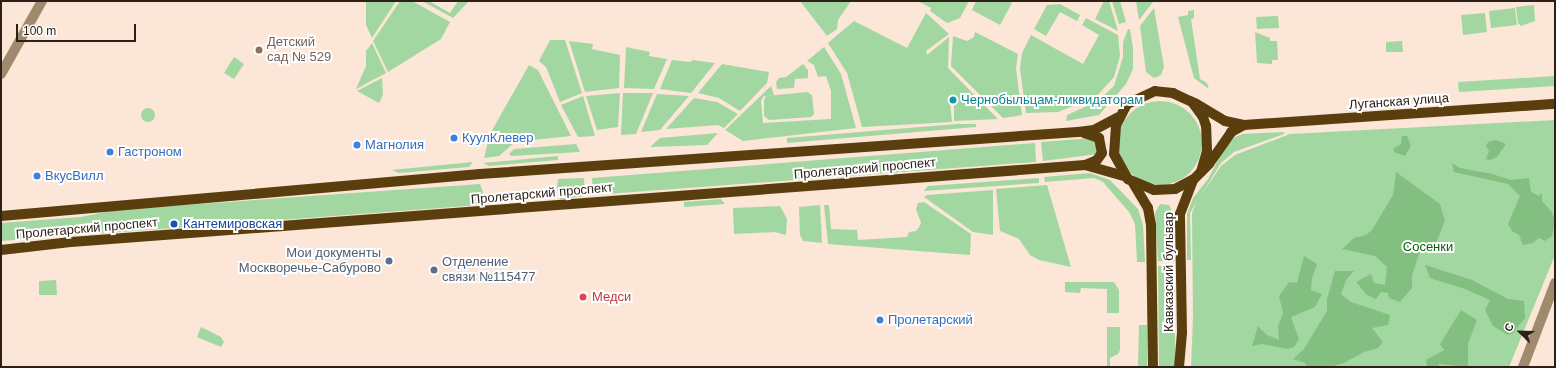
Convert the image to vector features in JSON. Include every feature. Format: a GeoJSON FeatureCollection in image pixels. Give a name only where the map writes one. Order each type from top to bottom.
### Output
{"type":"FeatureCollection","features":[{"type":"Feature","properties":{"kind":"main road"},"geometry":{"type":"LineString","coordinates":[[1197,175],[1207,151],[1208,136],[1203,117],[1192,102],[1173,93],[1155,91],[1127,104],[1118,117],[1113,150],[1124,176],[1133,183],[1161,190],[1176,189],[1197,175],[1228,136],[1244,125]]}},
{"type":"Feature","properties":{"kind":"main road","name":"Луганская улица"},"geometry":{"type":"LineString","coordinates":[[1192,102],[1225,121],[1244,125],[1555,104]]}},
{"type":"Feature","properties":{"kind":"main road","name":"Пролетарский проспект"},"geometry":{"type":"LineString","coordinates":[[1,216],[480,174],[1078,132],[1094,130],[1118,117]]}},
{"type":"Feature","properties":{"kind":"main road","name":"Пролетарский проспект"},"geometry":{"type":"LineString","coordinates":[[1078,132],[1095,136],[1101,141],[1100,157],[1085,165]]}},
{"type":"Feature","properties":{"kind":"main road","name":"Пролетарский проспект"},"geometry":{"type":"LineString","coordinates":[[1,250],[71,242],[1085,165],[1124,176]]}},
{"type":"Feature","properties":{"kind":"main road","name":"Кавказский бульвар"},"geometry":{"type":"LineString","coordinates":[[1179,367],[1182,333],[1180,214],[1197,175]]}},
{"type":"Feature","properties":{"kind":"main road","name":"Кавказский бульвар"},"geometry":{"type":"LineString","coordinates":[[1133,183],[1148,208],[1151,225],[1153,367]]}},
{"type":"Feature","properties":{"kind":"street"},"geometry":{"type":"LineString","coordinates":[[1,74],[42,1]]}},
{"type":"Feature","properties":{"kind":"street"},"geometry":{"type":"LineString","coordinates":[[1523,367],[1555,283]]}},
{"type":"Feature","properties":{"kind":"green space"},"geometry":{"type":"Polygon","coordinates":[[[366,1],[396,1],[372,38],[366,25],[366,1]]]}},
{"type":"Feature","properties":{"kind":"green space"},"geometry":{"type":"Polygon","coordinates":[[[400,1],[412,1],[450,22],[441,39],[388,72],[373,41],[400,1]]]}},
{"type":"Feature","properties":{"kind":"green space"},"geometry":{"type":"Polygon","coordinates":[[[422,1],[429,1],[450,13],[458,1],[469,1],[453,18],[422,1]]]}},
{"type":"Feature","properties":{"kind":"green space"},"geometry":{"type":"Polygon","coordinates":[[[800,1],[851,1],[838,20],[837,29],[827,36],[800,1]]]}},
{"type":"Feature","properties":{"kind":"green space"},"geometry":{"type":"Polygon","coordinates":[[[918,1],[969,1],[960,18],[947,23],[930,11],[931,8],[918,1]]]}},
{"type":"Feature","properties":{"kind":"green space"},"geometry":{"type":"Polygon","coordinates":[[[976,1],[1008,1],[1012,3],[1000,25],[972,10],[976,1]]]}},
{"type":"Feature","properties":{"kind":"green space"},"geometry":{"type":"Polygon","coordinates":[[[1104,1],[1109,1],[1118,31],[1095,19],[1104,1]]]}},
{"type":"Feature","properties":{"kind":"green space"},"geometry":{"type":"Polygon","coordinates":[[[1112,1],[1120,1],[1126,22],[1119,24],[1112,1]]]}},
{"type":"Feature","properties":{"kind":"green space"},"geometry":{"type":"Polygon","coordinates":[[[1136,1],[1153,2],[1139,20],[1136,1]]]}},
{"type":"Feature","properties":{"kind":"green space"},"geometry":{"type":"Polygon","coordinates":[[[1060,4],[1080,15],[1077,21],[1060,12],[1046,36],[1034,29],[1047,5],[1060,4]]]}},
{"type":"Feature","properties":{"kind":"green space"},"geometry":{"type":"Polygon","coordinates":[[[1534,5],[1535,21],[1521,26],[1518,23],[1516,7],[1534,5]]]}},
{"type":"Feature","properties":{"kind":"green space"},"geometry":{"type":"Polygon","coordinates":[[[1154,8],[1164,67],[1161,75],[1154,78],[1146,72],[1140,26],[1154,8]]]}},
{"type":"Feature","properties":{"kind":"green space"},"geometry":{"type":"Polygon","coordinates":[[[1515,8],[1517,25],[1491,28],[1489,11],[1515,8]]]}},
{"type":"Feature","properties":{"kind":"green space"},"geometry":{"type":"Polygon","coordinates":[[[1194,10],[1194,18],[1191,19],[1200,79],[1207,83],[1209,89],[1194,78],[1178,17],[1188,15],[1188,11],[1194,10]]]}},
{"type":"Feature","properties":{"kind":"green space"},"geometry":{"type":"Polygon","coordinates":[[[926,13],[949,34],[926,51],[927,55],[949,37],[948,68],[998,119],[954,121],[954,101],[950,102],[952,122],[862,127],[847,73],[828,43],[854,21],[907,48],[926,13]]]}},
{"type":"Feature","properties":{"kind":"green space"},"geometry":{"type":"Polygon","coordinates":[[[1485,13],[1487,32],[1463,35],[1461,15],[1485,13]]]}},
{"type":"Feature","properties":{"kind":"green space"},"geometry":{"type":"Polygon","coordinates":[[[1278,16],[1279,28],[1257,29],[1256,17],[1278,16]]]}},
{"type":"Feature","properties":{"kind":"green space"},"geometry":{"type":"Polygon","coordinates":[[[1086,18],[1118,35],[1120,56],[1114,77],[1096,97],[1058,112],[1026,113],[1020,69],[1022,53],[1031,35],[1083,64],[1099,35],[1082,25],[1086,18]]]}},
{"type":"Feature","properties":{"kind":"green space"},"geometry":{"type":"Polygon","coordinates":[[[1128,29],[1130,29],[1133,48],[1133,69],[1126,84],[1099,115],[1066,121],[1067,115],[1098,101],[1114,86],[1123,57],[1123,42],[1128,29]]]}},
{"type":"Feature","properties":{"kind":"green space"},"geometry":{"type":"Polygon","coordinates":[[[975,32],[1018,54],[1016,68],[1022,115],[1003,118],[951,66],[953,36],[967,41],[974,37],[975,32]]]}},
{"type":"Feature","properties":{"kind":"green space"},"geometry":{"type":"Polygon","coordinates":[[[1255,32],[1270,38],[1270,41],[1277,41],[1278,60],[1272,60],[1272,64],[1257,63],[1255,32]]]}},
{"type":"Feature","properties":{"kind":"green space"},"geometry":{"type":"Polygon","coordinates":[[[550,40],[565,40],[582,93],[560,102],[546,67],[539,61],[550,40]]]}},
{"type":"Feature","properties":{"kind":"green space"},"geometry":{"type":"Polygon","coordinates":[[[569,41],[593,44],[592,49],[620,55],[619,88],[585,92],[569,41]]]}},
{"type":"Feature","properties":{"kind":"green space"},"geometry":{"type":"Polygon","coordinates":[[[1402,41],[1403,52],[1386,52],[1386,42],[1402,41]]]}},
{"type":"Feature","properties":{"kind":"green space"},"geometry":{"type":"Polygon","coordinates":[[[372,43],[386,73],[356,89],[366,66],[366,51],[372,43]]]}},
{"type":"Feature","properties":{"kind":"green space"},"geometry":{"type":"Polygon","coordinates":[[[626,47],[650,52],[649,56],[667,59],[654,89],[624,88],[626,47]]]}},
{"type":"Feature","properties":{"kind":"green space"},"geometry":{"type":"Polygon","coordinates":[[[824,47],[841,74],[856,128],[743,141],[725,130],[771,86],[774,95],[767,96],[807,92],[812,95],[814,114],[811,117],[769,120],[764,116],[764,100],[766,96],[764,96],[761,101],[763,123],[831,119],[831,91],[826,76],[818,77],[814,65],[807,61],[824,47]]]}},
{"type":"Feature","properties":{"kind":"green space"},"geometry":{"type":"Polygon","coordinates":[[[234,57],[244,64],[234,79],[224,73],[234,57]]]}},
{"type":"Feature","properties":{"kind":"green space"},"geometry":{"type":"Polygon","coordinates":[[[672,60],[690,62],[693,60],[715,63],[691,93],[660,89],[672,60]]]}},
{"type":"Feature","properties":{"kind":"green space"},"geometry":{"type":"Polygon","coordinates":[[[722,64],[769,72],[767,83],[740,111],[719,98],[698,93],[722,64]]]}},
{"type":"Feature","properties":{"kind":"green space"},"geometry":{"type":"Polygon","coordinates":[[[803,64],[808,70],[808,78],[795,79],[794,88],[777,89],[776,82],[779,78],[786,77],[803,64]]]}},
{"type":"Feature","properties":{"kind":"green space"},"geometry":{"type":"Polygon","coordinates":[[[529,65],[538,70],[571,136],[515,142],[499,156],[484,158],[490,134],[529,65]]]}},
{"type":"Feature","properties":{"kind":"green space"},"geometry":{"type":"Polygon","coordinates":[[[1555,76],[1555,86],[1459,92],[1458,82],[1555,76]]]}},
{"type":"Feature","properties":{"kind":"green space"},"geometry":{"type":"Polygon","coordinates":[[[382,78],[383,95],[379,103],[357,91],[382,78]]]}},
{"type":"Feature","properties":{"kind":"green space"},"geometry":{"type":"Polygon","coordinates":[[[620,93],[618,127],[597,130],[586,96],[620,93]]]}},
{"type":"Feature","properties":{"kind":"green space"},"geometry":{"type":"Polygon","coordinates":[[[623,93],[653,93],[636,134],[621,135],[623,93]]]}},
{"type":"Feature","properties":{"kind":"green space"},"geometry":{"type":"Polygon","coordinates":[[[657,94],[689,96],[660,130],[641,132],[657,94]]]}},
{"type":"Feature","properties":{"kind":"green space"},"geometry":{"type":"Polygon","coordinates":[[[583,96],[595,136],[578,137],[561,105],[583,96]]]}},
{"type":"Feature","properties":{"kind":"green space"},"geometry":{"type":"Polygon","coordinates":[[[694,98],[717,102],[738,114],[724,128],[718,125],[666,129],[694,98]]]}},
{"type":"Feature","properties":{"kind":"green space"},"geometry":{"type":"Polygon","coordinates":[[[1160,101],[1176,104],[1190,113],[1199,127],[1202,143],[1199,159],[1190,173],[1176,182],[1160,185],[1144,182],[1130,173],[1121,159],[1118,143],[1121,127],[1130,113],[1144,104],[1160,101]]]}},
{"type":"Feature","properties":{"kind":"green space"},"geometry":{"type":"Polygon","coordinates":[[[145,108],[151,108],[155,112],[155,118],[151,122],[145,122],[141,118],[141,112],[145,108]]]}},
{"type":"Feature","properties":{"kind":"green space","name":"Сосенки"},"geometry":{"type":"Polygon","coordinates":[[[1555,120],[1555,255],[1509,367],[1191,367],[1193,318],[1192,213],[1197,201],[1221,166],[1235,155],[1290,134],[1555,120]]]}},
{"type":"Feature","properties":{"kind":"green space"},"geometry":{"type":"Polygon","coordinates":[[[957,124],[976,124],[976,127],[787,143],[787,138],[957,124]]]}},
{"type":"Feature","properties":{"kind":"green space"},"geometry":{"type":"Polygon","coordinates":[[[1284,132],[1284,134],[1234,152],[1221,163],[1190,213],[1191,260],[1187,260],[1187,214],[1193,198],[1208,179],[1224,149],[1235,137],[1243,134],[1284,132]]]}},
{"type":"Feature","properties":{"kind":"green space"},"geometry":{"type":"Polygon","coordinates":[[[718,133],[707,145],[650,147],[660,138],[718,133]]]}},
{"type":"Feature","properties":{"kind":"green space"},"geometry":{"type":"Polygon","coordinates":[[[1402,136],[1407,136],[1411,146],[1405,156],[1394,152],[1393,149],[1401,144],[1402,136]]]}},
{"type":"Feature","properties":{"kind":"green space"},"geometry":{"type":"Polygon","coordinates":[[[1092,138],[1096,139],[1098,154],[1043,161],[1041,142],[1092,138]]]}},
{"type":"Feature","properties":{"kind":"green space"},"geometry":{"type":"Polygon","coordinates":[[[1496,140],[1506,144],[1497,157],[1490,160],[1486,159],[1489,151],[1486,146],[1488,142],[1496,140]]]}},
{"type":"Feature","properties":{"kind":"green space"},"geometry":{"type":"Polygon","coordinates":[[[1035,143],[1036,162],[593,195],[592,178],[1035,143]]]}},
{"type":"Feature","properties":{"kind":"green space"},"geometry":{"type":"Polygon","coordinates":[[[576,144],[580,152],[511,156],[509,154],[514,149],[576,144]]]}},
{"type":"Feature","properties":{"kind":"green space"},"geometry":{"type":"Polygon","coordinates":[[[558,156],[558,160],[489,166],[483,163],[558,156]]]}},
{"type":"Feature","properties":{"kind":"green space"},"geometry":{"type":"Polygon","coordinates":[[[473,162],[469,167],[399,173],[392,170],[473,162]]]}},
{"type":"Feature","properties":{"kind":"green space"},"geometry":{"type":"Polygon","coordinates":[[[1452,163],[1460,168],[1492,174],[1511,180],[1529,178],[1531,192],[1539,196],[1542,193],[1542,201],[1551,211],[1555,220],[1552,236],[1545,241],[1539,238],[1533,243],[1523,245],[1519,235],[1512,231],[1508,224],[1520,196],[1508,184],[1454,172],[1452,163]]]}},
{"type":"Feature","properties":{"kind":"green space"},"geometry":{"type":"Polygon","coordinates":[[[1396,172],[1440,204],[1445,221],[1436,243],[1422,246],[1412,275],[1412,288],[1400,302],[1389,298],[1388,293],[1381,292],[1376,299],[1367,295],[1356,282],[1371,274],[1374,283],[1385,285],[1387,267],[1375,256],[1342,249],[1354,238],[1366,235],[1372,230],[1393,195],[1396,172]]]}},
{"type":"Feature","properties":{"kind":"green space"},"geometry":{"type":"Polygon","coordinates":[[[1090,173],[1110,180],[1138,209],[1143,225],[1145,262],[1137,262],[1135,224],[1129,212],[1103,182],[1094,178],[1045,182],[1044,177],[1090,173]]]}},
{"type":"Feature","properties":{"kind":"green space"},"geometry":{"type":"Polygon","coordinates":[[[584,178],[585,196],[560,199],[557,188],[558,179],[584,178]]]}},
{"type":"Feature","properties":{"kind":"green space"},"geometry":{"type":"Polygon","coordinates":[[[1039,178],[1039,183],[924,191],[928,186],[1039,178]]]}},
{"type":"Feature","properties":{"kind":"green space"},"geometry":{"type":"Polygon","coordinates":[[[480,184],[483,192],[480,205],[1,241],[1,223],[81,217],[115,210],[480,184]]]}},
{"type":"Feature","properties":{"kind":"green space"},"geometry":{"type":"Polygon","coordinates":[[[1047,185],[1071,267],[1039,260],[1030,255],[1019,239],[1000,231],[996,189],[1047,185]]]}},
{"type":"Feature","properties":{"kind":"green space"},"geometry":{"type":"Polygon","coordinates":[[[993,190],[993,235],[973,232],[924,197],[927,195],[993,190]]]}},
{"type":"Feature","properties":{"kind":"green space"},"geometry":{"type":"Polygon","coordinates":[[[721,199],[725,204],[684,207],[684,202],[721,199]]]}},
{"type":"Feature","properties":{"kind":"green space"},"geometry":{"type":"Polygon","coordinates":[[[924,202],[971,234],[970,255],[828,244],[824,205],[829,205],[831,229],[857,230],[858,240],[907,237],[909,232],[916,231],[921,223],[916,209],[918,203],[924,202]]]}},
{"type":"Feature","properties":{"kind":"green space"},"geometry":{"type":"Polygon","coordinates":[[[1160,204],[1169,205],[1172,211],[1175,261],[1158,261],[1155,213],[1160,204]]]}},
{"type":"Feature","properties":{"kind":"green space"},"geometry":{"type":"Polygon","coordinates":[[[820,205],[822,243],[803,241],[800,235],[799,207],[820,205]]]}},
{"type":"Feature","properties":{"kind":"green space"},"geometry":{"type":"Polygon","coordinates":[[[780,206],[787,219],[786,235],[775,232],[734,234],[733,208],[780,206]]]}},
{"type":"Feature","properties":{"kind":"green space"},"geometry":{"type":"Polygon","coordinates":[[[1304,256],[1317,264],[1312,278],[1311,290],[1322,294],[1315,307],[1291,317],[1299,339],[1294,347],[1288,349],[1262,344],[1252,346],[1258,326],[1267,335],[1279,340],[1278,326],[1283,313],[1279,296],[1289,282],[1297,283],[1304,256]]]}},
{"type":"Feature","properties":{"kind":"green space"},"geometry":{"type":"Polygon","coordinates":[[[1425,265],[1472,280],[1508,299],[1524,301],[1525,318],[1513,333],[1508,335],[1493,326],[1485,310],[1490,300],[1465,289],[1430,278],[1425,265]]]}},
{"type":"Feature","properties":{"kind":"green space"},"geometry":{"type":"Polygon","coordinates":[[[1158,266],[1175,266],[1175,367],[1159,367],[1158,266]]]}},
{"type":"Feature","properties":{"kind":"green space"},"geometry":{"type":"Polygon","coordinates":[[[1335,271],[1354,271],[1346,280],[1341,294],[1351,302],[1390,315],[1388,325],[1372,328],[1383,342],[1378,348],[1364,352],[1344,363],[1330,367],[1307,367],[1305,363],[1293,359],[1304,349],[1327,311],[1327,299],[1335,271]]]}},
{"type":"Feature","properties":{"kind":"green space"},"geometry":{"type":"Polygon","coordinates":[[[56,280],[57,295],[39,295],[39,281],[56,280]]]}},
{"type":"Feature","properties":{"kind":"green space"},"geometry":{"type":"Polygon","coordinates":[[[1065,282],[1114,282],[1119,290],[1119,313],[1107,313],[1107,289],[1081,288],[1080,293],[1065,292],[1065,282]]]}},
{"type":"Feature","properties":{"kind":"green space"},"geometry":{"type":"Polygon","coordinates":[[[1461,310],[1477,320],[1468,344],[1468,367],[1439,364],[1439,367],[1427,367],[1426,360],[1444,350],[1440,344],[1461,310]]]}},
{"type":"Feature","properties":{"kind":"green space"},"geometry":{"type":"Polygon","coordinates":[[[1139,325],[1147,325],[1147,367],[1138,367],[1139,325]]]}},
{"type":"Feature","properties":{"kind":"green space"},"geometry":{"type":"Polygon","coordinates":[[[201,327],[221,337],[224,342],[221,347],[197,337],[201,327]]]}},
{"type":"Feature","properties":{"kind":"green space"},"geometry":{"type":"Polygon","coordinates":[[[1107,327],[1120,327],[1120,350],[1118,354],[1110,358],[1110,367],[1107,367],[1107,327]]]}},
{"type":"Feature","properties":{"kind":"place","name":"Детский сад № 529"},"geometry":{"type":"Point","coordinates":[259,50]}},
{"type":"Feature","properties":{"kind":"place","name":"Чернобыльцам-ликвидаторам"},"geometry":{"type":"Point","coordinates":[953,100]}},
{"type":"Feature","properties":{"kind":"place","name":"КуулКлевер"},"geometry":{"type":"Point","coordinates":[454,138]}},
{"type":"Feature","properties":{"kind":"place","name":"Магнолия"},"geometry":{"type":"Point","coordinates":[357,145]}},
{"type":"Feature","properties":{"kind":"place","name":"Гастроном"},"geometry":{"type":"Point","coordinates":[110,152]}},
{"type":"Feature","properties":{"kind":"place","name":"ВкусВилл"},"geometry":{"type":"Point","coordinates":[37,176]}},
{"type":"Feature","properties":{"kind":"place","name":"Кантемировская"},"geometry":{"type":"Point","coordinates":[174,224]}},
{"type":"Feature","properties":{"kind":"place","name":"Мои документы Москворечье-Сабурово"},"geometry":{"type":"Point","coordinates":[389,261]}},
{"type":"Feature","properties":{"kind":"place","name":"Отделение связи №115477"},"geometry":{"type":"Point","coordinates":[434,270]}},
{"type":"Feature","properties":{"kind":"place","name":"Медси"},"geometry":{"type":"Point","coordinates":[583,297]}},
{"type":"Feature","properties":{"kind":"place","name":"Пролетарский"},"geometry":{"type":"Point","coordinates":[880,320]}}]}
